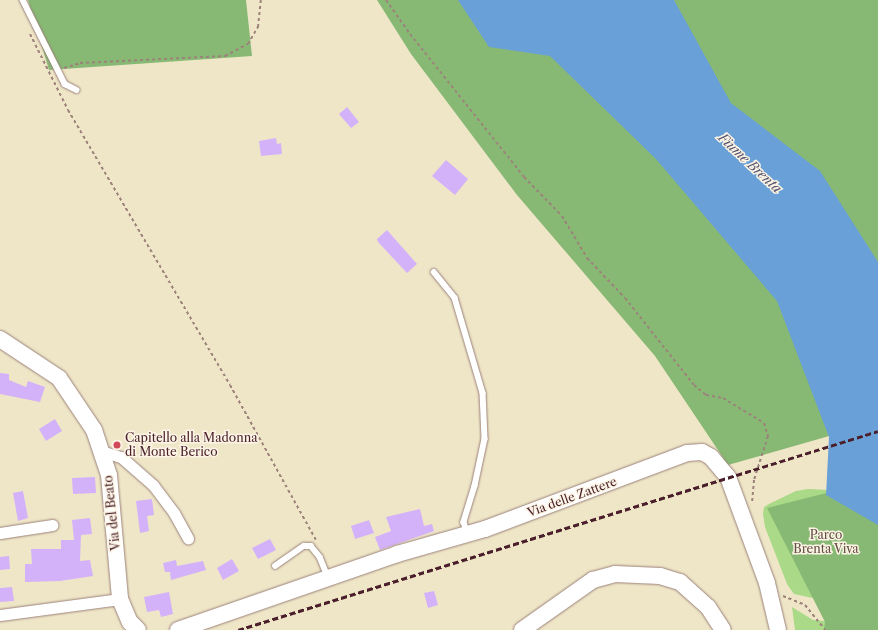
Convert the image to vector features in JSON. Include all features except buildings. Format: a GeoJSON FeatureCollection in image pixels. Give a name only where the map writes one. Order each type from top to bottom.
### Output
{"type":"FeatureCollection","features":[{"type":"Feature","properties":{"kind":"street","name":"Via del Beato"},"geometry":{"type":"LineString","coordinates":[[0,339],[59,378],[85,414],[101,451],[109,475],[120,599],[130,622],[138,630]]}},
{"type":"Feature","properties":{"kind":"street"},"geometry":{"type":"LineString","coordinates":[[101,451],[121,457],[153,484],[174,512],[188,538]]}},
{"type":"Feature","properties":{"kind":"street","name":"Via delle Zattere"},"geometry":{"type":"LineString","coordinates":[[178,630],[254,605],[328,577],[467,534],[687,454],[702,452],[719,465],[728,478],[769,590],[778,630]]}},
{"type":"Feature","properties":{"kind":"street"},"geometry":{"type":"LineString","coordinates":[[0,533],[52,525]]}},
{"type":"Feature","properties":{"kind":"street"},"geometry":{"type":"LineString","coordinates":[[522,630],[593,580],[615,574],[660,576],[680,582],[708,607],[723,630]]}},
{"type":"Feature","properties":{"kind":"street"},"geometry":{"type":"LineString","coordinates":[[0,614],[120,599]]}},
{"type":"Feature","properties":{"kind":"lane"},"geometry":{"type":"LineString","coordinates":[[23,0],[65,84],[77,90]]}},
{"type":"Feature","properties":{"kind":"lane"},"geometry":{"type":"LineString","coordinates":[[434,272],[455,298],[483,393],[485,438],[475,486],[464,522],[467,534]]}},
{"type":"Feature","properties":{"kind":"lane"},"geometry":{"type":"LineString","coordinates":[[275,566],[304,546],[311,546],[320,557],[328,577]]}},
{"type":"Feature","properties":{"kind":"path"},"geometry":{"type":"LineString","coordinates":[[49,73],[80,63],[226,56],[248,44],[258,27],[261,0]]}},
{"type":"Feature","properties":{"kind":"path"},"geometry":{"type":"LineString","coordinates":[[386,0],[410,34],[524,177],[567,222],[588,258],[625,298],[694,385],[706,394],[724,398],[764,423],[768,436],[754,480],[753,508]]}},
{"type":"Feature","properties":{"kind":"path"},"geometry":{"type":"LineString","coordinates":[[29,31],[49,73],[106,178],[230,385],[318,544],[320,557]]}},
{"type":"Feature","properties":{"kind":"path"},"geometry":{"type":"LineString","coordinates":[[769,590],[805,606],[825,630]]}},
{"type":"Feature","properties":{"kind":"green space"},"geometry":{"type":"Polygon","coordinates":[[[28,0],[246,0],[252,56],[49,70],[28,0]]]}},
{"type":"Feature","properties":{"kind":"green space"},"geometry":{"type":"Polygon","coordinates":[[[377,0],[878,0],[878,422],[728,465],[655,356],[517,195],[411,54],[377,0]]]}},
{"type":"Feature","properties":{"kind":"green space","name":"Parco Brenta Viva"},"geometry":{"type":"Polygon","coordinates":[[[878,480],[878,630],[824,630],[825,622],[767,508],[878,480]]]}},
{"type":"Feature","properties":{"kind":"green space","name":"Parco Brenta Viva"},"geometry":{"type":"Polygon","coordinates":[[[808,489],[830,490],[878,630],[795,630],[792,607],[813,620],[837,622],[817,599],[794,594],[787,584],[765,527],[763,514],[764,507],[769,504],[796,491],[808,489]]]}},
{"type":"Feature","properties":{"kind":"water","name":"Fiume Brenta"},"geometry":{"type":"Polygon","coordinates":[[[458,0],[674,0],[731,103],[820,171],[878,262],[878,525],[826,495],[829,437],[777,301],[656,159],[550,56],[489,47],[458,0]]]}},
{"type":"Feature","properties":{"kind":"railway"},"geometry":{"type":"LineString","coordinates":[[238,630],[878,431]]}},
{"type":"Feature","properties":{"kind":"place","name":"Capitello alla Madonna di Monte Berico"},"geometry":{"type":"Point","coordinates":[117,445]}}]}
